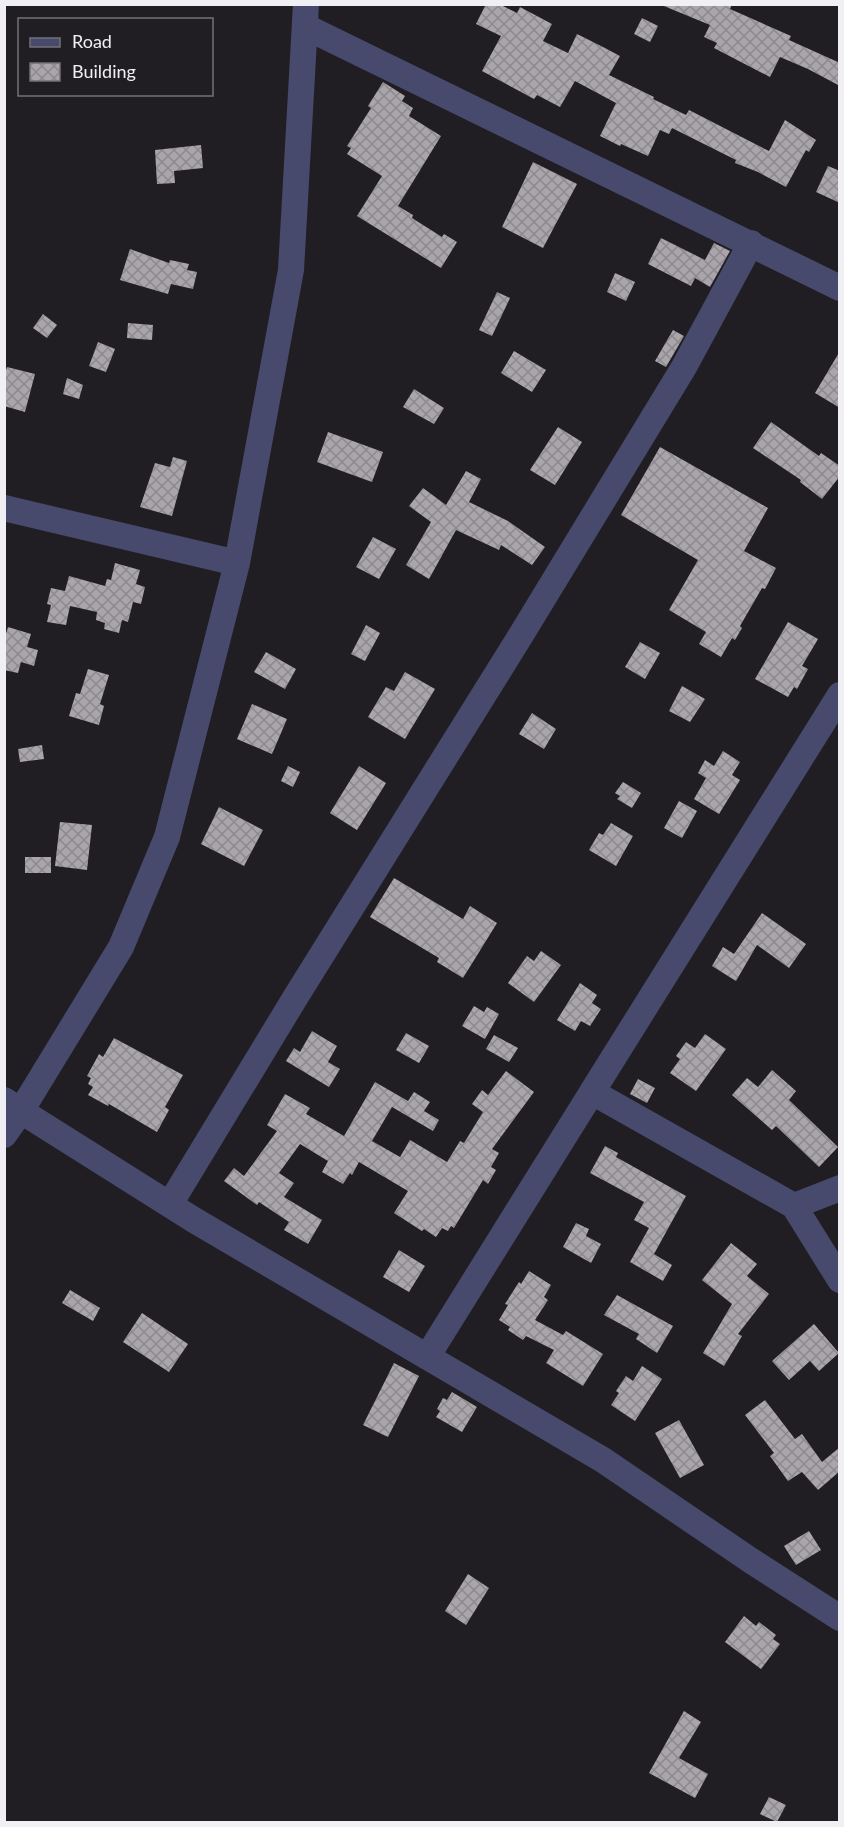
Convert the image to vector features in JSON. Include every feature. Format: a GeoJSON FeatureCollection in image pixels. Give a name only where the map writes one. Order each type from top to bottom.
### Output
{"type":"FeatureCollection","features":[{"type":"Feature","properties":{"kind":"street"},"geometry":{"type":"LineString","coordinates":[[4,1136],[13,1106],[121,947],[167,837],[237,563],[291,270],[306,16],[840,288]]}},
{"type":"Feature","properties":{"kind":"street"},"geometry":{"type":"LineString","coordinates":[[170,1204],[684,367],[750,243]]}},
{"type":"Feature","properties":{"kind":"street"},"geometry":{"type":"LineString","coordinates":[[4,508],[237,563]]}},
{"type":"Feature","properties":{"kind":"street"},"geometry":{"type":"LineString","coordinates":[[427,1357],[840,695]]}},
{"type":"Feature","properties":{"kind":"street"},"geometry":{"type":"LineString","coordinates":[[592,1092],[794,1206],[840,1280]]}},
{"type":"Feature","properties":{"kind":"street"},"geometry":{"type":"LineString","coordinates":[[13,1106],[170,1204],[603,1460],[840,1618]]}},
{"type":"Feature","properties":{"kind":"street"},"geometry":{"type":"LineString","coordinates":[[794,1206],[840,1188]]}},
{"type":"Feature","properties":{"kind":"building"},"geometry":{"type":"Polygon","coordinates":[[[486,4],[499,4],[517,13],[520,7],[552,24],[543,41],[568,53],[577,34],[603,47],[620,56],[609,75],[686,115],[689,110],[769,151],[785,120],[816,140],[809,152],[806,150],[786,187],[735,163],[736,160],[672,128],[669,134],[660,130],[648,156],[621,144],[620,146],[600,136],[616,103],[575,81],[560,107],[537,95],[534,99],[482,71],[501,36],[476,24],[486,4]]]}},
{"type":"Feature","properties":{"kind":"building"},"geometry":{"type":"Polygon","coordinates":[[[659,4],[732,4],[730,9],[791,36],[789,40],[840,63],[840,86],[780,57],[770,77],[714,48],[717,43],[704,37],[710,25],[659,4]]]}},
{"type":"Feature","properties":{"kind":"building"},"geometry":{"type":"Polygon","coordinates":[[[642,18],[658,26],[650,42],[634,34],[642,18]]]}},
{"type":"Feature","properties":{"kind":"building"},"geometry":{"type":"Polygon","coordinates":[[[383,82],[405,96],[402,101],[413,108],[409,116],[441,136],[398,206],[442,237],[444,234],[457,242],[441,268],[357,216],[382,176],[347,154],[351,148],[347,146],[371,108],[368,106],[383,82]]]}},
{"type":"Feature","properties":{"kind":"building"},"geometry":{"type":"Polygon","coordinates":[[[201,145],[203,168],[174,171],[175,183],[157,184],[155,150],[201,145]]]}},
{"type":"Feature","properties":{"kind":"building"},"geometry":{"type":"Polygon","coordinates":[[[533,162],[577,184],[543,248],[502,227],[533,162]]]}},
{"type":"Feature","properties":{"kind":"building"},"geometry":{"type":"Polygon","coordinates":[[[828,166],[840,171],[840,203],[816,192],[828,166]]]}},
{"type":"Feature","properties":{"kind":"building"},"geometry":{"type":"Polygon","coordinates":[[[661,238],[705,260],[714,243],[730,251],[710,287],[695,278],[691,286],[648,264],[661,238]]]}},
{"type":"Feature","properties":{"kind":"building"},"geometry":{"type":"Polygon","coordinates":[[[130,249],[169,263],[170,260],[189,264],[187,270],[197,272],[193,289],[171,284],[168,294],[120,280],[130,249]]]}},
{"type":"Feature","properties":{"kind":"building"},"geometry":{"type":"Polygon","coordinates":[[[615,273],[635,282],[626,301],[607,292],[615,273]]]}},
{"type":"Feature","properties":{"kind":"building"},"geometry":{"type":"Polygon","coordinates":[[[497,292],[510,298],[492,336],[479,330],[497,292]]]}},
{"type":"Feature","properties":{"kind":"building"},"geometry":{"type":"Polygon","coordinates":[[[43,314],[57,325],[47,338],[33,328],[43,314]]]}},
{"type":"Feature","properties":{"kind":"building"},"geometry":{"type":"Polygon","coordinates":[[[128,323],[153,325],[152,340],[127,338],[128,323]]]}},
{"type":"Feature","properties":{"kind":"building"},"geometry":{"type":"Polygon","coordinates":[[[673,330],[684,336],[666,367],[655,361],[673,330]]]}},
{"type":"Feature","properties":{"kind":"building"},"geometry":{"type":"Polygon","coordinates":[[[98,342],[115,349],[106,372],[89,366],[98,342]]]}},
{"type":"Feature","properties":{"kind":"building"},"geometry":{"type":"Polygon","coordinates":[[[514,351],[546,370],[532,392],[501,373],[514,351]]]}},
{"type":"Feature","properties":{"kind":"building"},"geometry":{"type":"Polygon","coordinates":[[[840,351],[840,408],[815,393],[840,351]]]}},
{"type":"Feature","properties":{"kind":"building"},"geometry":{"type":"Polygon","coordinates":[[[7,367],[35,374],[25,412],[4,406],[4,377],[7,367]]]}},
{"type":"Feature","properties":{"kind":"building"},"geometry":{"type":"Polygon","coordinates":[[[67,378],[83,385],[79,399],[63,394],[67,378]]]}},
{"type":"Feature","properties":{"kind":"building"},"geometry":{"type":"Polygon","coordinates":[[[414,389],[444,408],[434,424],[403,407],[414,389]]]}},
{"type":"Feature","properties":{"kind":"building"},"geometry":{"type":"Polygon","coordinates":[[[771,422],[819,456],[821,453],[840,466],[840,476],[822,499],[800,482],[801,480],[753,448],[771,422]]]}},
{"type":"Feature","properties":{"kind":"building"},"geometry":{"type":"Polygon","coordinates":[[[558,427],[582,442],[555,485],[530,470],[558,427]]]}},
{"type":"Feature","properties":{"kind":"building"},"geometry":{"type":"Polygon","coordinates":[[[328,432],[383,452],[372,482],[317,462],[328,432]]]}},
{"type":"Feature","properties":{"kind":"building"},"geometry":{"type":"Polygon","coordinates":[[[660,447],[768,508],[744,551],[776,568],[740,626],[742,628],[735,640],[732,638],[721,657],[699,644],[706,632],[669,610],[698,560],[621,515],[660,447]]]}},
{"type":"Feature","properties":{"kind":"building"},"geometry":{"type":"Polygon","coordinates":[[[173,457],[187,461],[172,516],[140,507],[155,463],[170,467],[173,457]]]}},
{"type":"Feature","properties":{"kind":"building"},"geometry":{"type":"Polygon","coordinates":[[[466,471],[481,479],[469,502],[508,521],[545,547],[532,565],[501,545],[499,550],[456,530],[429,579],[406,565],[431,522],[409,506],[423,488],[446,505],[466,471]]]}},
{"type":"Feature","properties":{"kind":"building"},"geometry":{"type":"Polygon","coordinates":[[[373,537],[396,549],[379,579],[356,567],[373,537]]]}},
{"type":"Feature","properties":{"kind":"building"},"geometry":{"type":"Polygon","coordinates":[[[115,563],[140,570],[136,584],[145,587],[141,604],[133,602],[128,622],[122,620],[119,633],[104,629],[105,623],[96,620],[97,612],[70,606],[66,625],[47,622],[51,605],[47,604],[51,588],[65,591],[69,576],[105,586],[107,579],[111,580],[115,563]]]}},
{"type":"Feature","properties":{"kind":"building"},"geometry":{"type":"Polygon","coordinates":[[[788,622],[818,639],[802,666],[808,669],[797,689],[794,687],[788,697],[755,679],[788,622]]]}},
{"type":"Feature","properties":{"kind":"building"},"geometry":{"type":"Polygon","coordinates":[[[366,625],[380,633],[365,661],[351,654],[366,625]]]}},
{"type":"Feature","properties":{"kind":"building"},"geometry":{"type":"Polygon","coordinates":[[[8,627],[31,634],[27,647],[38,650],[34,666],[21,662],[18,673],[4,670],[4,640],[8,627]]]}},
{"type":"Feature","properties":{"kind":"building"},"geometry":{"type":"Polygon","coordinates":[[[640,642],[660,653],[645,679],[625,667],[640,642]]]}},
{"type":"Feature","properties":{"kind":"building"},"geometry":{"type":"Polygon","coordinates":[[[266,652],[296,669],[285,689],[254,672],[266,652]]]}},
{"type":"Feature","properties":{"kind":"building"},"geometry":{"type":"Polygon","coordinates":[[[88,669],[109,675],[100,704],[104,706],[99,725],[69,716],[76,693],[80,694],[88,669]]]}},
{"type":"Feature","properties":{"kind":"building"},"geometry":{"type":"Polygon","coordinates":[[[405,672],[435,689],[405,739],[368,717],[386,687],[394,691],[405,672]]]}},
{"type":"Feature","properties":{"kind":"building"},"geometry":{"type":"Polygon","coordinates":[[[682,686],[705,699],[690,722],[669,711],[682,686]]]}},
{"type":"Feature","properties":{"kind":"building"},"geometry":{"type":"Polygon","coordinates":[[[252,704],[287,719],[272,754],[237,739],[252,704]]]}},
{"type":"Feature","properties":{"kind":"building"},"geometry":{"type":"Polygon","coordinates":[[[532,713],[556,729],[544,749],[519,734],[532,713]]]}},
{"type":"Feature","properties":{"kind":"building"},"geometry":{"type":"Polygon","coordinates":[[[42,745],[44,759],[20,762],[18,749],[42,745]]]}},
{"type":"Feature","properties":{"kind":"building"},"geometry":{"type":"Polygon","coordinates":[[[723,751],[740,762],[732,775],[740,780],[719,814],[694,799],[706,778],[698,773],[705,760],[714,766],[723,751]]]}},
{"type":"Feature","properties":{"kind":"building"},"geometry":{"type":"Polygon","coordinates":[[[288,766],[300,772],[293,787],[281,781],[288,766]]]}},
{"type":"Feature","properties":{"kind":"building"},"geometry":{"type":"Polygon","coordinates":[[[359,766],[386,783],[357,830],[330,813],[359,766]]]}},
{"type":"Feature","properties":{"kind":"building"},"geometry":{"type":"Polygon","coordinates":[[[623,782],[641,793],[632,808],[617,799],[620,796],[615,793],[623,782]]]}},
{"type":"Feature","properties":{"kind":"building"},"geometry":{"type":"Polygon","coordinates":[[[679,801],[697,811],[682,838],[664,828],[679,801]]]}},
{"type":"Feature","properties":{"kind":"building"},"geometry":{"type":"Polygon","coordinates":[[[219,807],[263,830],[244,866],[201,844],[219,807]]]}},
{"type":"Feature","properties":{"kind":"building"},"geometry":{"type":"Polygon","coordinates":[[[60,822],[92,825],[87,870],[55,866],[60,822]]]}},
{"type":"Feature","properties":{"kind":"building"},"geometry":{"type":"Polygon","coordinates":[[[611,823],[633,836],[616,866],[589,850],[599,833],[603,835],[611,823]]]}},
{"type":"Feature","properties":{"kind":"building"},"geometry":{"type":"Polygon","coordinates":[[[25,857],[51,857],[51,873],[25,873],[25,857]]]}},
{"type":"Feature","properties":{"kind":"building"},"geometry":{"type":"Polygon","coordinates":[[[394,878],[463,919],[470,906],[497,923],[463,978],[437,962],[439,958],[370,917],[394,878]]]}},
{"type":"Feature","properties":{"kind":"building"},"geometry":{"type":"Polygon","coordinates":[[[762,913],[806,944],[789,968],[757,945],[736,981],[712,966],[723,947],[734,954],[762,913]]]}},
{"type":"Feature","properties":{"kind":"building"},"geometry":{"type":"Polygon","coordinates":[[[541,951],[561,965],[534,1002],[508,983],[527,956],[534,961],[541,951]]]}},
{"type":"Feature","properties":{"kind":"building"},"geometry":{"type":"Polygon","coordinates":[[[580,983],[597,995],[592,1003],[601,1009],[590,1026],[581,1021],[575,1031],[557,1020],[580,983]]]}},
{"type":"Feature","properties":{"kind":"building"},"geometry":{"type":"Polygon","coordinates":[[[474,1006],[484,1012],[487,1007],[499,1014],[485,1039],[462,1026],[474,1006]]]}},
{"type":"Feature","properties":{"kind":"building"},"geometry":{"type":"Polygon","coordinates":[[[312,1031],[337,1046],[328,1062],[340,1069],[329,1087],[286,1061],[294,1048],[300,1052],[312,1031]]]}},
{"type":"Feature","properties":{"kind":"building"},"geometry":{"type":"Polygon","coordinates":[[[406,1033],[429,1046],[419,1063],[396,1050],[406,1033]]]}},
{"type":"Feature","properties":{"kind":"building"},"geometry":{"type":"Polygon","coordinates":[[[705,1034],[726,1049],[696,1091],[670,1073],[680,1059],[676,1056],[686,1042],[695,1048],[705,1034]]]}},
{"type":"Feature","properties":{"kind":"building"},"geometry":{"type":"Polygon","coordinates":[[[494,1035],[518,1048],[509,1062],[486,1049],[494,1035]]]}},
{"type":"Feature","properties":{"kind":"building"},"geometry":{"type":"Polygon","coordinates":[[[114,1038],[183,1075],[165,1107],[169,1110],[157,1132],[109,1104],[108,1106],[88,1095],[93,1087],[88,1084],[91,1078],[87,1076],[99,1054],[103,1057],[114,1038]]]}},
{"type":"Feature","properties":{"kind":"building"},"geometry":{"type":"Polygon","coordinates":[[[772,1070],[796,1091],[789,1100],[838,1147],[819,1167],[776,1126],[772,1130],[732,1095],[747,1078],[758,1087],[772,1070]]]}},
{"type":"Feature","properties":{"kind":"building"},"geometry":{"type":"Polygon","coordinates":[[[506,1071],[534,1092],[492,1149],[499,1153],[491,1167],[496,1170],[488,1184],[483,1180],[454,1228],[451,1226],[448,1231],[442,1228],[436,1237],[394,1213],[408,1191],[359,1162],[352,1175],[350,1173],[343,1184],[322,1172],[328,1161],[300,1144],[279,1173],[294,1183],[284,1197],[322,1220],[308,1244],[284,1230],[289,1222],[259,1202],[257,1205],[224,1181],[234,1168],[244,1176],[277,1131],[267,1125],[285,1094],[310,1108],[306,1114],[344,1136],[375,1082],[408,1101],[414,1092],[430,1102],[424,1111],[439,1120],[433,1131],[392,1107],[372,1141],[400,1157],[410,1140],[447,1162],[460,1141],[464,1143],[483,1112],[472,1104],[482,1090],[488,1095],[506,1071]]]}},
{"type":"Feature","properties":{"kind":"building"},"geometry":{"type":"Polygon","coordinates":[[[638,1079],[655,1088],[647,1103],[630,1094],[638,1079]]]}},
{"type":"Feature","properties":{"kind":"building"},"geometry":{"type":"Polygon","coordinates":[[[605,1146],[618,1153],[616,1157],[686,1196],[654,1254],[672,1265],[663,1281],[630,1262],[649,1228],[634,1220],[644,1202],[590,1173],[605,1146]]]}},
{"type":"Feature","properties":{"kind":"building"},"geometry":{"type":"Polygon","coordinates":[[[576,1223],[589,1229],[586,1236],[601,1244],[591,1263],[563,1247],[576,1223]]]}},
{"type":"Feature","properties":{"kind":"building"},"geometry":{"type":"Polygon","coordinates":[[[731,1243],[757,1264],[747,1276],[769,1294],[738,1334],[742,1336],[724,1366],[703,1353],[732,1304],[702,1280],[731,1243]]]}},
{"type":"Feature","properties":{"kind":"building"},"geometry":{"type":"Polygon","coordinates":[[[399,1250],[425,1266],[409,1292],[383,1277],[399,1250]]]}},
{"type":"Feature","properties":{"kind":"building"},"geometry":{"type":"Polygon","coordinates":[[[529,1271],[551,1285],[544,1297],[548,1300],[535,1320],[563,1335],[566,1331],[603,1354],[583,1386],[546,1363],[554,1350],[526,1336],[523,1340],[508,1330],[510,1327],[499,1320],[508,1305],[505,1304],[529,1271]]]}},
{"type":"Feature","properties":{"kind":"building"},"geometry":{"type":"Polygon","coordinates":[[[70,1290],[100,1308],[93,1321],[62,1303],[70,1290]]]}},
{"type":"Feature","properties":{"kind":"building"},"geometry":{"type":"Polygon","coordinates":[[[617,1295],[673,1326],[657,1353],[636,1339],[639,1334],[604,1315],[617,1295]]]}},
{"type":"Feature","properties":{"kind":"building"},"geometry":{"type":"Polygon","coordinates":[[[142,1313],[188,1344],[169,1372],[123,1342],[142,1313]]]}},
{"type":"Feature","properties":{"kind":"building"},"geometry":{"type":"Polygon","coordinates":[[[814,1324],[839,1353],[819,1371],[810,1361],[789,1380],[772,1361],[814,1324]]]}},
{"type":"Feature","properties":{"kind":"building"},"geometry":{"type":"Polygon","coordinates":[[[394,1363],[419,1376],[388,1437],[363,1425],[394,1363]]]}},
{"type":"Feature","properties":{"kind":"building"},"geometry":{"type":"Polygon","coordinates":[[[642,1366],[662,1379],[635,1421],[611,1405],[619,1393],[616,1391],[626,1376],[633,1381],[642,1366]]]}},
{"type":"Feature","properties":{"kind":"building"},"geometry":{"type":"Polygon","coordinates":[[[452,1392],[477,1407],[462,1432],[436,1417],[440,1411],[437,1409],[443,1398],[447,1400],[452,1392]]]}},
{"type":"Feature","properties":{"kind":"building"},"geometry":{"type":"Polygon","coordinates":[[[765,1400],[795,1439],[802,1434],[822,1462],[840,1447],[840,1471],[818,1490],[802,1472],[788,1481],[770,1456],[774,1453],[745,1415],[765,1400]]]}},
{"type":"Feature","properties":{"kind":"building"},"geometry":{"type":"Polygon","coordinates":[[[679,1420],[704,1465],[680,1478],[655,1433],[679,1420]]]}},
{"type":"Feature","properties":{"kind":"building"},"geometry":{"type":"Polygon","coordinates":[[[809,1531],[821,1550],[796,1565],[784,1546],[809,1531]]]}},
{"type":"Feature","properties":{"kind":"building"},"geometry":{"type":"Polygon","coordinates":[[[468,1574],[489,1588],[466,1625],[445,1611],[468,1574]]]}},
{"type":"Feature","properties":{"kind":"building"},"geometry":{"type":"Polygon","coordinates":[[[744,1616],[756,1626],[759,1622],[776,1635],[773,1639],[780,1644],[761,1669],[725,1642],[744,1616]]]}},
{"type":"Feature","properties":{"kind":"building"},"geometry":{"type":"Polygon","coordinates":[[[684,1711],[701,1722],[679,1758],[708,1774],[695,1798],[649,1773],[684,1711]]]}},
{"type":"Feature","properties":{"kind":"building"},"geometry":{"type":"Polygon","coordinates":[[[769,1797],[786,1805],[777,1822],[760,1814],[769,1797]]]}}]}
